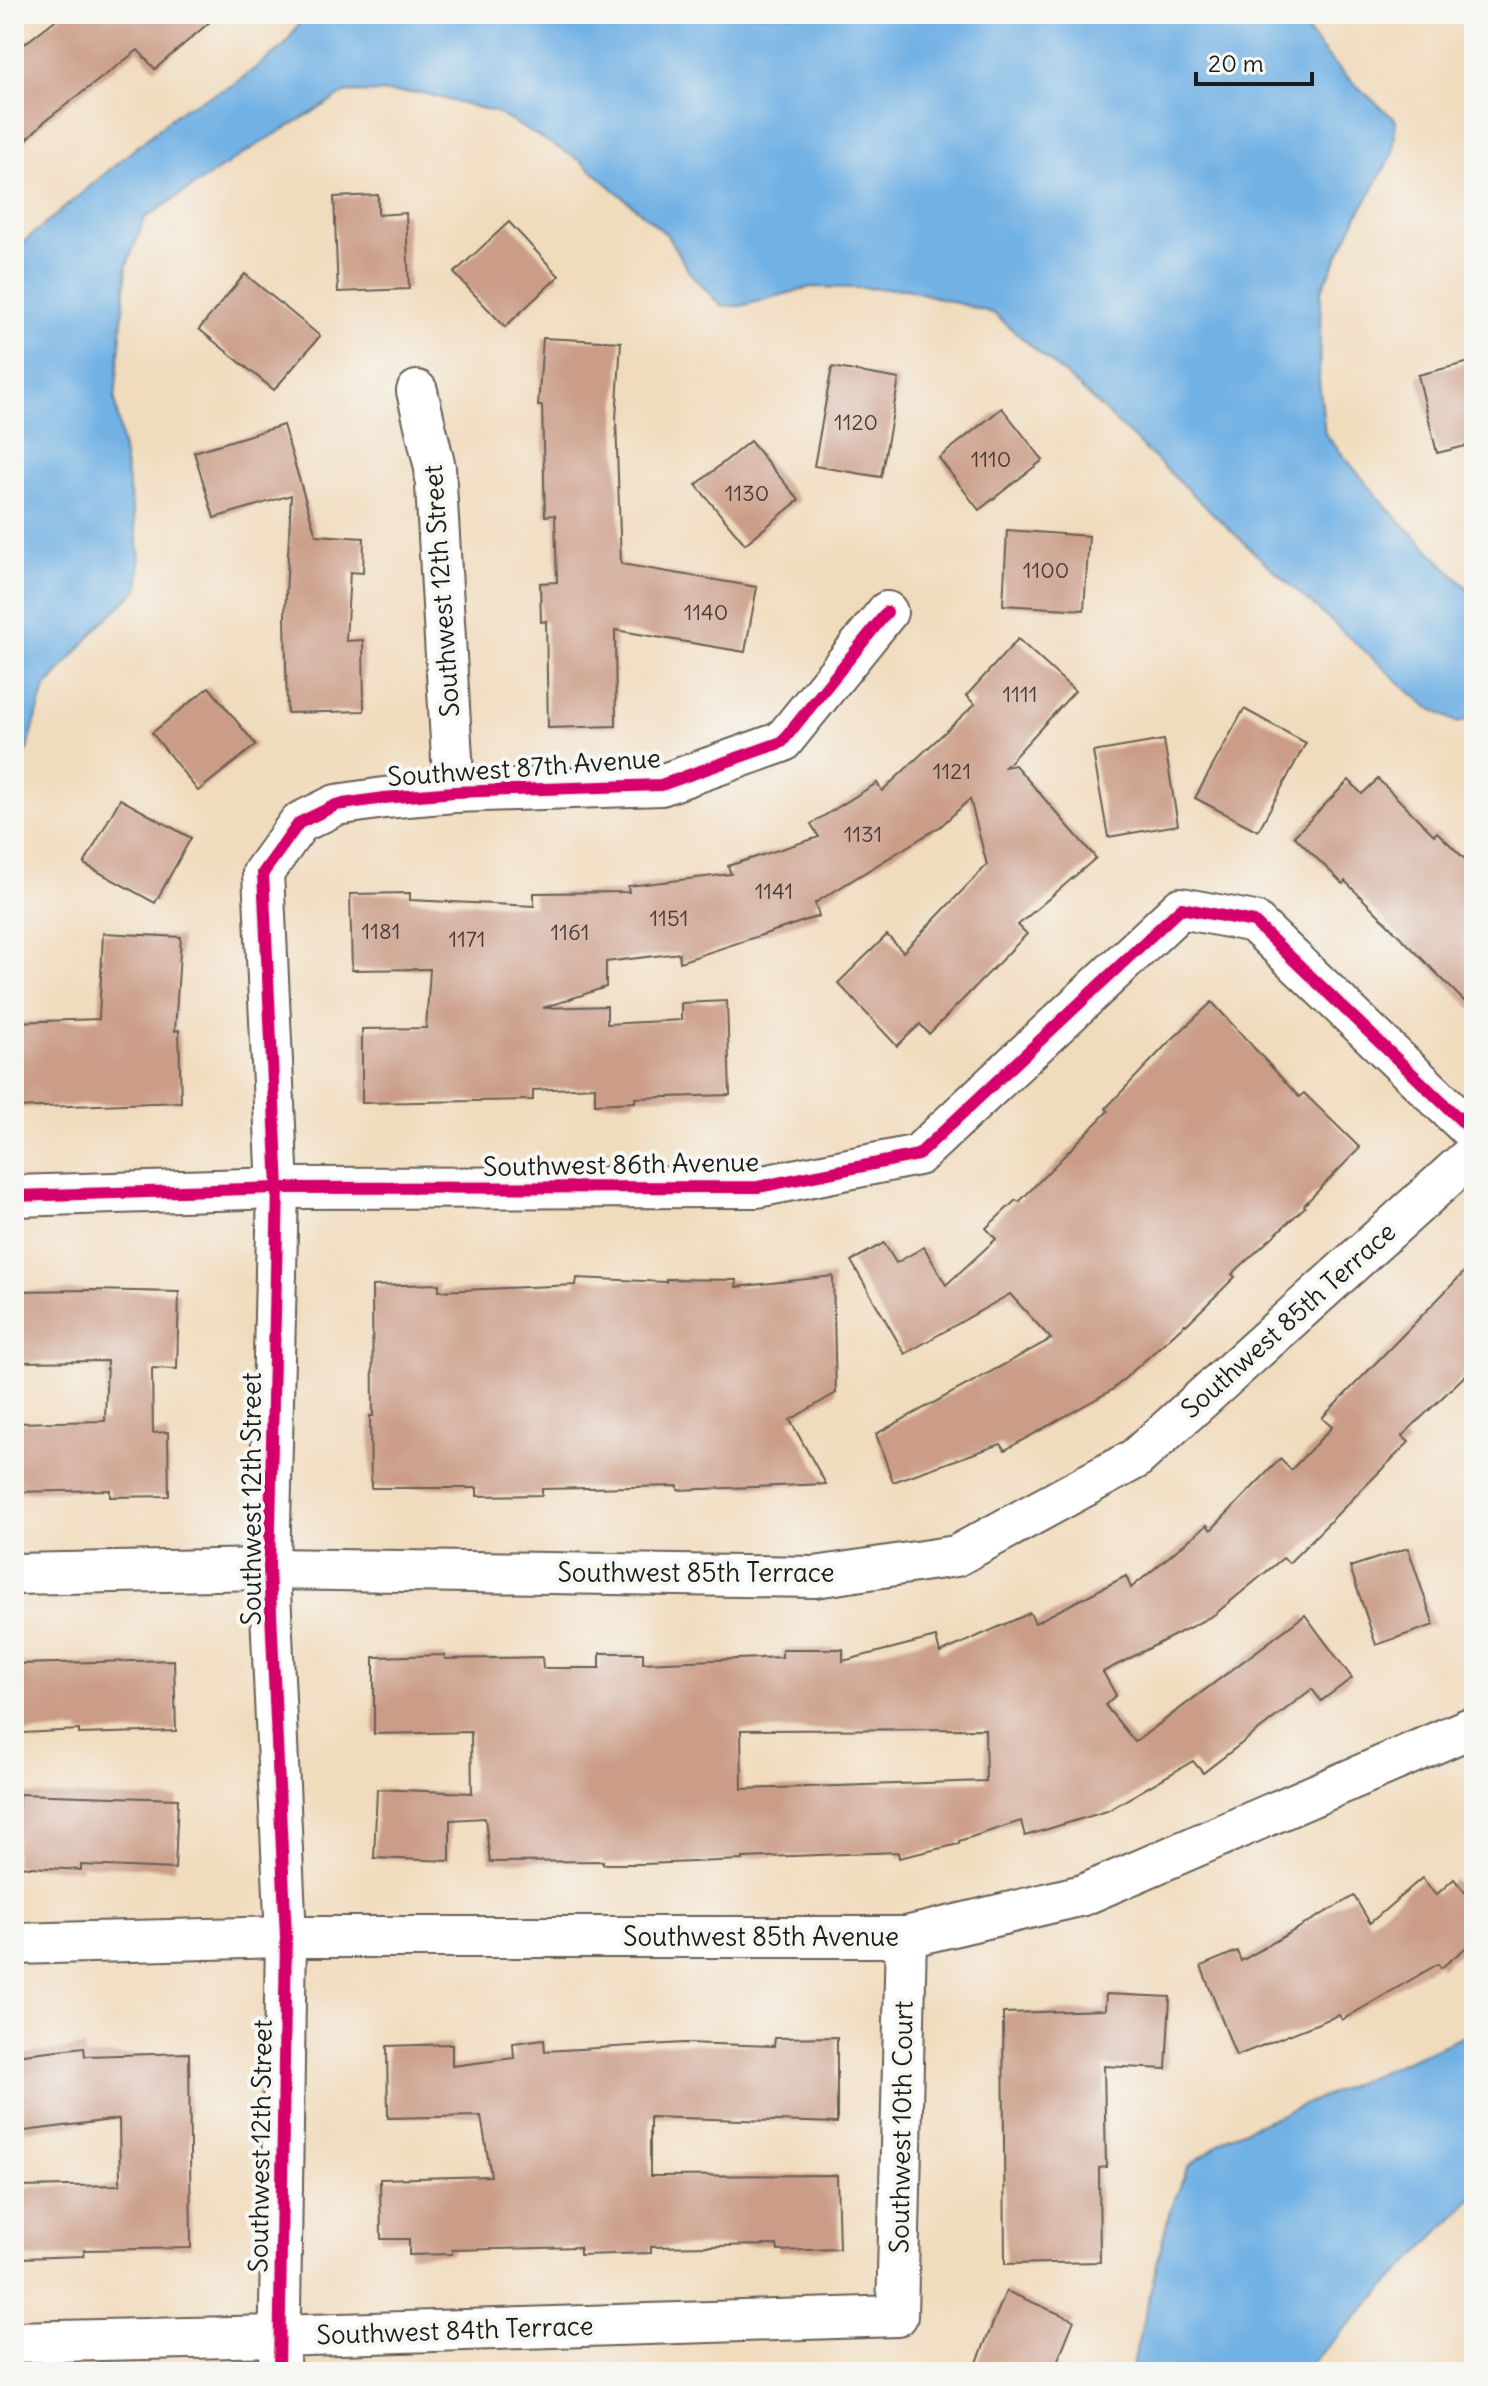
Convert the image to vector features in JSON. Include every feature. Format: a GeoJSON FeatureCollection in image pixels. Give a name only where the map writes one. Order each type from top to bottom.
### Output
{"type":"FeatureCollection","features":[{"type":"Feature","properties":{"kind":"street","name":"Southwest 12th Street"},"geometry":{"type":"LineString","coordinates":[[417,391],[435,468],[454,792]]}},
{"type":"Feature","properties":{"kind":"street","name":"Southwest 87th Avenue"},"geometry":{"type":"LineString","coordinates":[[336,805],[454,792],[661,785],[782,742],[887,612]]}},
{"type":"Feature","properties":{"kind":"street","name":"Southwest 12th Street"},"geometry":{"type":"LineString","coordinates":[[278,2354],[286,1937],[269,1569],[278,1188],[263,873],[299,823],[336,805]]}},
{"type":"Feature","properties":{"kind":"street","name":"Southwest 86th Avenue"},"geometry":{"type":"LineString","coordinates":[[14,1196],[278,1188],[758,1187],[918,1155],[1181,908],[1254,922],[1474,1133]]}},
{"type":"Feature","properties":{"kind":"street","name":"Southwest 85th Terrace"},"geometry":{"type":"LineString","coordinates":[[14,1574],[269,1569],[815,1577],[956,1556],[1135,1459],[1474,1153]]}},
{"type":"Feature","properties":{"kind":"street","name":"Southwest 85th Avenue"},"geometry":{"type":"LineString","coordinates":[[14,1944],[286,1937],[906,1937],[1083,1895],[1468,1729]]}},
{"type":"Feature","properties":{"kind":"street","name":"Southwest 10th Court"},"geometry":{"type":"LineString","coordinates":[[897,2316],[906,1937]]}},
{"type":"Feature","properties":{"kind":"street","name":"Southwest 84th Terrace"},"geometry":{"type":"LineString","coordinates":[[14,2342],[278,2354],[897,2316]]}},
{"type":"Feature","properties":{"kind":"water"},"geometry":{"type":"Polygon","coordinates":[[[305,14],[1297,14],[1329,58],[1396,120],[1393,153],[1321,291],[1319,381],[1325,434],[1389,510],[1474,595],[1474,717],[1458,723],[1426,706],[1259,557],[1079,387],[993,313],[906,289],[811,287],[741,306],[721,306],[689,272],[667,235],[581,161],[495,112],[422,93],[347,92],[254,147],[145,218],[127,265],[115,400],[140,558],[139,588],[101,624],[45,688],[14,795],[14,250],[182,109],[233,85],[284,46],[305,14]]]}},
{"type":"Feature","properties":{"kind":"water"},"geometry":{"type":"Polygon","coordinates":[[[1474,2032],[1474,2196],[1303,2372],[1131,2372],[1169,2214],[1188,2167],[1228,2137],[1474,2032]]]}},
{"type":"Feature","properties":{"kind":"building"},"geometry":{"type":"Polygon","coordinates":[[[63,14],[219,14],[155,69],[138,50],[45,121],[14,152],[14,52],[63,14]]]}},
{"type":"Feature","properties":{"kind":"building"},"geometry":{"type":"Polygon","coordinates":[[[378,195],[378,215],[406,213],[409,289],[338,292],[334,197],[378,195]]]}},
{"type":"Feature","properties":{"kind":"building"},"geometry":{"type":"Polygon","coordinates":[[[509,222],[559,276],[505,327],[454,273],[509,222]]]}},
{"type":"Feature","properties":{"kind":"building"},"geometry":{"type":"Polygon","coordinates":[[[245,274],[320,336],[274,390],[199,329],[245,274]]]}},
{"type":"Feature","properties":{"kind":"building"},"geometry":{"type":"Polygon","coordinates":[[[543,338],[621,342],[616,419],[621,564],[757,587],[745,652],[615,630],[616,726],[548,728],[546,621],[541,622],[540,583],[557,582],[555,515],[545,516],[542,406],[538,406],[543,338]]]}},
{"type":"Feature","properties":{"kind":"building"},"geometry":{"type":"Polygon","coordinates":[[[1474,361],[1474,444],[1437,453],[1418,375],[1474,361]]]}},
{"type":"Feature","properties":{"kind":"building"},"geometry":{"type":"Polygon","coordinates":[[[832,367],[899,379],[881,477],[814,466],[832,367]]]}},
{"type":"Feature","properties":{"kind":"building"},"geometry":{"type":"Polygon","coordinates":[[[1002,408],[1043,460],[979,510],[939,458],[1002,408]]]}},
{"type":"Feature","properties":{"kind":"building"},"geometry":{"type":"Polygon","coordinates":[[[283,425],[316,535],[364,538],[363,573],[350,572],[346,641],[363,640],[364,711],[287,713],[285,615],[291,495],[214,518],[194,452],[283,425]]]}},
{"type":"Feature","properties":{"kind":"building"},"geometry":{"type":"Polygon","coordinates":[[[750,441],[799,500],[745,544],[696,485],[750,441]]]}},
{"type":"Feature","properties":{"kind":"building"},"geometry":{"type":"Polygon","coordinates":[[[1007,530],[1089,536],[1084,610],[1003,605],[1007,530]]]}},
{"type":"Feature","properties":{"kind":"building"},"geometry":{"type":"Polygon","coordinates":[[[1018,639],[1075,691],[1005,767],[1015,765],[1096,858],[1018,925],[1027,934],[929,1034],[920,1024],[897,1046],[838,983],[887,935],[903,952],[987,865],[970,799],[941,826],[815,903],[819,916],[680,962],[679,953],[606,962],[606,987],[543,1008],[607,1006],[607,1024],[681,1020],[681,1003],[727,1001],[730,1095],[635,1098],[635,1102],[595,1104],[595,1087],[533,1090],[533,1100],[362,1103],[362,1029],[426,1028],[430,969],[352,970],[350,894],[410,893],[410,900],[534,906],[534,893],[629,892],[628,886],[731,874],[728,866],[819,837],[811,824],[877,783],[882,791],[975,704],[966,696],[1018,639]]]}},
{"type":"Feature","properties":{"kind":"building"},"geometry":{"type":"Polygon","coordinates":[[[209,687],[256,745],[198,791],[152,733],[209,687]]]}},
{"type":"Feature","properties":{"kind":"building"},"geometry":{"type":"Polygon","coordinates":[[[1244,709],[1306,743],[1258,831],[1195,798],[1244,709]]]}},
{"type":"Feature","properties":{"kind":"building"},"geometry":{"type":"Polygon","coordinates":[[[1164,740],[1178,825],[1108,837],[1093,752],[1164,740]]]}},
{"type":"Feature","properties":{"kind":"building"},"geometry":{"type":"Polygon","coordinates":[[[1378,779],[1434,835],[1437,832],[1474,868],[1474,1011],[1345,881],[1343,884],[1294,836],[1349,780],[1362,794],[1378,779]]]}},
{"type":"Feature","properties":{"kind":"building"},"geometry":{"type":"Polygon","coordinates":[[[120,799],[191,838],[155,903],[84,864],[120,799]]]}},
{"type":"Feature","properties":{"kind":"building"},"geometry":{"type":"Polygon","coordinates":[[[103,933],[181,937],[175,1031],[179,1030],[181,1102],[14,1108],[14,1022],[99,1019],[103,933]]]}},
{"type":"Feature","properties":{"kind":"building"},"geometry":{"type":"Polygon","coordinates":[[[1212,1002],[1299,1097],[1304,1093],[1360,1148],[1305,1207],[1232,1274],[1235,1277],[1186,1325],[1112,1390],[1005,1450],[1001,1444],[893,1482],[876,1434],[1051,1339],[1010,1294],[905,1354],[851,1261],[884,1243],[896,1263],[924,1247],[946,1285],[996,1239],[986,1228],[1016,1200],[1019,1202],[1108,1111],[1106,1108],[1167,1044],[1212,1002]]]}},
{"type":"Feature","properties":{"kind":"building"},"geometry":{"type":"Polygon","coordinates":[[[1474,1262],[1474,1367],[1402,1436],[1409,1442],[1289,1563],[1283,1558],[1214,1615],[1103,1672],[1116,1695],[1105,1705],[1135,1742],[1305,1615],[1352,1678],[1321,1701],[1312,1689],[1203,1773],[1193,1761],[1107,1811],[1025,1836],[1021,1821],[959,1841],[959,1844],[899,1858],[898,1852],[644,1864],[603,1864],[603,1861],[490,1862],[485,1818],[450,1820],[450,1861],[374,1858],[377,1789],[472,1793],[471,1732],[374,1734],[374,1657],[542,1657],[543,1668],[600,1668],[600,1653],[643,1653],[643,1663],[782,1657],[782,1649],[843,1649],[843,1661],[936,1637],[940,1653],[1030,1613],[1035,1623],[1126,1576],[1131,1588],[1207,1525],[1211,1530],[1280,1459],[1291,1470],[1332,1427],[1322,1418],[1474,1262]],[[985,1729],[741,1730],[742,1789],[986,1781],[985,1729]]]}},
{"type":"Feature","properties":{"kind":"building"},"geometry":{"type":"Polygon","coordinates":[[[833,1276],[836,1393],[790,1420],[826,1484],[678,1490],[678,1486],[542,1489],[542,1495],[477,1496],[477,1488],[371,1488],[372,1286],[439,1284],[439,1291],[576,1285],[577,1278],[666,1282],[666,1279],[737,1280],[736,1287],[833,1276]]]}},
{"type":"Feature","properties":{"kind":"building"},"geometry":{"type":"Polygon","coordinates":[[[14,1291],[179,1292],[177,1369],[152,1368],[153,1433],[168,1432],[169,1496],[110,1497],[110,1490],[14,1492],[14,1423],[105,1421],[107,1361],[14,1362],[14,1291]]]}},
{"type":"Feature","properties":{"kind":"building"},"geometry":{"type":"Polygon","coordinates":[[[1408,1548],[1434,1625],[1376,1645],[1350,1567],[1408,1548]]]}},
{"type":"Feature","properties":{"kind":"building"},"geometry":{"type":"Polygon","coordinates":[[[174,1660],[176,1731],[23,1733],[19,1664],[174,1660]]]}},
{"type":"Feature","properties":{"kind":"building"},"geometry":{"type":"Polygon","coordinates":[[[19,1794],[178,1799],[175,1869],[81,1865],[81,1870],[15,1866],[19,1794]]]}},
{"type":"Feature","properties":{"kind":"building"},"geometry":{"type":"Polygon","coordinates":[[[1422,1878],[1436,1895],[1454,1879],[1474,1903],[1474,1941],[1441,1968],[1438,1964],[1342,2020],[1339,2015],[1236,2056],[1201,1966],[1237,1951],[1241,1961],[1354,1896],[1370,1923],[1422,1878]]]}},
{"type":"Feature","properties":{"kind":"building"},"geometry":{"type":"Polygon","coordinates":[[[1106,1994],[1170,1997],[1166,2069],[1104,2066],[1106,2167],[1099,2168],[1100,2262],[1005,2264],[1003,2013],[1105,2010],[1106,1994]]]}},
{"type":"Feature","properties":{"kind":"building"},"geometry":{"type":"Polygon","coordinates":[[[837,2037],[837,2123],[650,2117],[650,2176],[837,2175],[839,2249],[778,2251],[777,2245],[651,2247],[651,2253],[580,2255],[580,2247],[452,2250],[452,2254],[409,2255],[409,2239],[381,2239],[380,2179],[491,2176],[481,2116],[388,2118],[387,2046],[452,2044],[452,2066],[514,2058],[513,2043],[544,2039],[545,2051],[684,2043],[774,2046],[775,2038],[837,2037]]]}},
{"type":"Feature","properties":{"kind":"building"},"geometry":{"type":"Polygon","coordinates":[[[84,2047],[85,2056],[189,2053],[191,2248],[84,2250],[84,2256],[20,2258],[19,2187],[120,2185],[119,2119],[25,2131],[15,2055],[84,2047]]]}},
{"type":"Feature","properties":{"kind":"building"},"geometry":{"type":"Polygon","coordinates":[[[1006,2291],[1074,2320],[1053,2372],[973,2372],[1006,2291]]]}},
{"type":"Feature","properties":{"kind":"cycle path"},"geometry":{"type":"LineString","coordinates":[[279,2372],[286,1937],[269,1569],[278,1188],[263,873],[299,823],[336,805],[454,792],[661,785],[782,742],[887,612]]}},
{"type":"Feature","properties":{"kind":"cycle path"},"geometry":{"type":"LineString","coordinates":[[14,1196],[278,1188],[758,1187],[918,1155],[1181,908],[1254,922],[1474,1133]]}}]}
